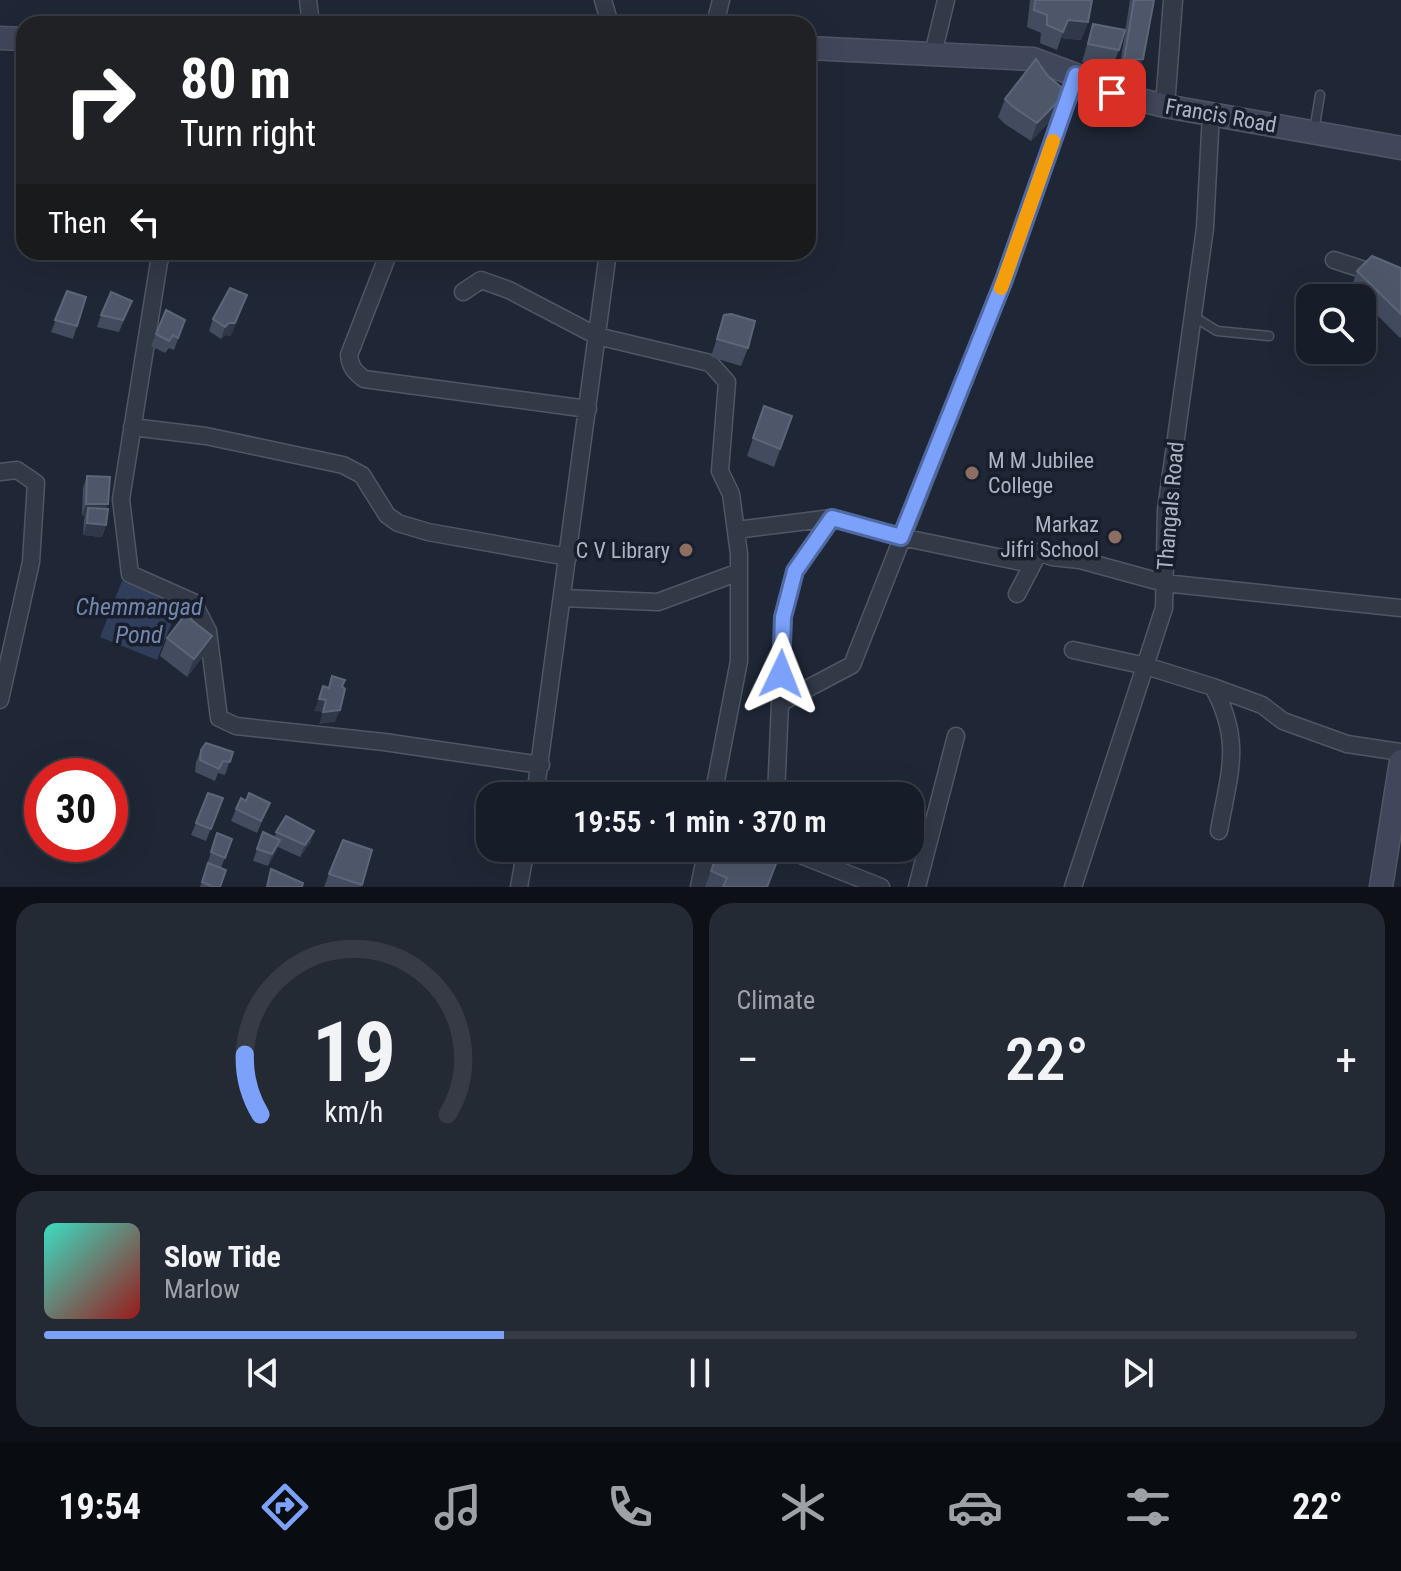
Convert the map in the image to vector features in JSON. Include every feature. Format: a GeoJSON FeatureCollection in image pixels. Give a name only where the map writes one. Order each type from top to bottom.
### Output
{"type":"FeatureCollection","features":[{"type":"Feature","properties":{"kind":"main road","name":"Francis Road"},"geometry":{"type":"LineString","coordinates":[[816,48],[1033,59],[1112,93],[1165,106],[1401,148]]}},
{"type":"Feature","properties":{"kind":"main road"},"geometry":{"type":"LineString","coordinates":[[1381,887],[1401,761]]}},
{"type":"Feature","properties":{"kind":"street"},"geometry":{"type":"LineString","coordinates":[[933,54],[946,0]]}},
{"type":"Feature","properties":{"kind":"street"},"geometry":{"type":"LineString","coordinates":[[1165,106],[1173,0]]}},
{"type":"Feature","properties":{"kind":"street"},"geometry":{"type":"LineString","coordinates":[[780,703],[852,665],[1004,280],[1076,75]]}},
{"type":"Feature","properties":{"kind":"street","name":"Thangals Road"},"geometry":{"type":"LineString","coordinates":[[1073,887],[1164,608],[1166,510],[1205,228],[1211,113]]}},
{"type":"Feature","properties":{"kind":"street"},"geometry":{"type":"LineString","coordinates":[[160,260],[121,499],[130,574],[193,602],[208,631],[219,718],[236,726],[384,742],[541,765]]}},
{"type":"Feature","properties":{"kind":"street"},"geometry":{"type":"LineString","coordinates":[[386,260],[349,355],[355,373],[364,379],[588,409]]}},
{"type":"Feature","properties":{"kind":"street"},"geometry":{"type":"LineString","coordinates":[[538,782],[607,260]]}},
{"type":"Feature","properties":{"kind":"street"},"geometry":{"type":"LineString","coordinates":[[1334,260],[1401,282]]}},
{"type":"Feature","properties":{"kind":"street"},"geometry":{"type":"LineString","coordinates":[[463,292],[481,280],[509,290],[597,336],[710,363],[727,382],[720,471],[731,494],[736,530],[739,661],[716,782]]}},
{"type":"Feature","properties":{"kind":"street"},"geometry":{"type":"LineString","coordinates":[[132,427],[206,436],[343,465],[362,475],[387,515],[398,523],[428,532],[568,557]]}},
{"type":"Feature","properties":{"kind":"street"},"geometry":{"type":"LineString","coordinates":[[0,472],[17,470],[36,483],[31,562],[0,700]]}},
{"type":"Feature","properties":{"kind":"street"},"geometry":{"type":"LineString","coordinates":[[777,782],[783,617],[795,571],[832,518]]}},
{"type":"Feature","properties":{"kind":"street"},"geometry":{"type":"LineString","coordinates":[[736,530],[832,518],[901,537],[1031,564]]}},
{"type":"Feature","properties":{"kind":"street"},"geometry":{"type":"LineString","coordinates":[[1017,594],[1039,552],[1164,583],[1401,608]]}},
{"type":"Feature","properties":{"kind":"street"},"geometry":{"type":"LineString","coordinates":[[563,598],[658,602],[739,572]]}},
{"type":"Feature","properties":{"kind":"street"},"geometry":{"type":"LineString","coordinates":[[1073,650],[1146,666],[1213,687],[1262,705],[1283,721],[1347,744],[1401,752]]}},
{"type":"Feature","properties":{"kind":"street"},"geometry":{"type":"LineString","coordinates":[[1213,687],[1227,713],[1233,745],[1219,831]]}},
{"type":"Feature","properties":{"kind":"street"},"geometry":{"type":"LineString","coordinates":[[917,887],[956,736]]}},
{"type":"Feature","properties":{"kind":"street"},"geometry":{"type":"LineString","coordinates":[[519,887],[523,862]]}},
{"type":"Feature","properties":{"kind":"street"},"geometry":{"type":"LineString","coordinates":[[699,887],[704,862]]}},
{"type":"Feature","properties":{"kind":"street"},"geometry":{"type":"LineString","coordinates":[[818,862],[881,887]]}},
{"type":"Feature","properties":{"kind":"lane"},"geometry":{"type":"LineString","coordinates":[[1313,132],[1320,95]]}},
{"type":"Feature","properties":{"kind":"lane"},"geometry":{"type":"LineString","coordinates":[[1193,315],[1217,331],[1269,336]]}},
{"type":"Feature","properties":{"kind":"water","name":"Chemmangad Pond"},"geometry":{"type":"Polygon","coordinates":[[[122,581],[179,604],[157,660],[100,637],[122,581]]]}},
{"type":"Feature","properties":{"kind":"building"},"geometry":{"type":"Polygon","coordinates":[[[1035,0],[1092,0],[1088,22],[1068,20],[1063,32],[1047,25],[1047,15],[1034,10],[1035,0]]]}},
{"type":"Feature","properties":{"kind":"building"},"geometry":{"type":"Polygon","coordinates":[[[1134,0],[1154,0],[1143,59],[1124,60],[1134,0]]]}},
{"type":"Feature","properties":{"kind":"building"},"geometry":{"type":"Polygon","coordinates":[[[1093,24],[1125,30],[1119,50],[1088,44],[1093,24]]]}},
{"type":"Feature","properties":{"kind":"building"},"geometry":{"type":"Polygon","coordinates":[[[1036,59],[1048,76],[1067,92],[1037,123],[1005,99],[1036,59]]]}},
{"type":"Feature","properties":{"kind":"building"},"geometry":{"type":"Polygon","coordinates":[[[1372,256],[1401,268],[1401,314],[1376,290],[1376,284],[1370,284],[1357,271],[1372,256]]]}},
{"type":"Feature","properties":{"kind":"building"},"geometry":{"type":"Polygon","coordinates":[[[230,288],[247,295],[235,323],[225,327],[213,319],[230,288]]]}},
{"type":"Feature","properties":{"kind":"building"},"geometry":{"type":"Polygon","coordinates":[[[67,291],[86,297],[77,326],[55,320],[67,291]]]}},
{"type":"Feature","properties":{"kind":"building"},"geometry":{"type":"Polygon","coordinates":[[[111,292],[132,301],[123,320],[101,315],[111,292]]]}},
{"type":"Feature","properties":{"kind":"building"},"geometry":{"type":"Polygon","coordinates":[[[166,310],[185,320],[178,338],[173,335],[169,341],[156,334],[166,310]]]}},
{"type":"Feature","properties":{"kind":"building"},"geometry":{"type":"Polygon","coordinates":[[[724,315],[755,321],[748,348],[717,339],[724,315]]]}},
{"type":"Feature","properties":{"kind":"building"},"geometry":{"type":"Polygon","coordinates":[[[764,406],[792,416],[780,449],[753,438],[764,406]]]}},
{"type":"Feature","properties":{"kind":"building"},"geometry":{"type":"Polygon","coordinates":[[[87,476],[110,477],[108,504],[86,504],[87,476]]]}},
{"type":"Feature","properties":{"kind":"building"},"geometry":{"type":"Polygon","coordinates":[[[88,508],[108,509],[106,525],[87,523],[88,508]]]}},
{"type":"Feature","properties":{"kind":"building"},"geometry":{"type":"Polygon","coordinates":[[[185,615],[212,636],[194,659],[167,638],[185,615]]]}},
{"type":"Feature","properties":{"kind":"building"},"geometry":{"type":"Polygon","coordinates":[[[332,676],[345,680],[340,710],[323,712],[326,700],[319,699],[323,686],[329,688],[332,676]]]}},
{"type":"Feature","properties":{"kind":"building"},"geometry":{"type":"Polygon","coordinates":[[[206,743],[233,752],[230,762],[223,761],[219,769],[200,760],[206,743]]]}},
{"type":"Feature","properties":{"kind":"building"},"geometry":{"type":"Polygon","coordinates":[[[208,793],[223,798],[211,829],[196,823],[208,793]]]}},
{"type":"Feature","properties":{"kind":"building"},"geometry":{"type":"Polygon","coordinates":[[[249,793],[270,803],[261,821],[236,809],[241,798],[246,801],[249,793]]]}},
{"type":"Feature","properties":{"kind":"building"},"geometry":{"type":"Polygon","coordinates":[[[286,816],[314,831],[305,845],[276,832],[286,816]]]}},
{"type":"Feature","properties":{"kind":"building"},"geometry":{"type":"Polygon","coordinates":[[[263,832],[280,840],[272,854],[257,849],[263,832]]]}},
{"type":"Feature","properties":{"kind":"building"},"geometry":{"type":"Polygon","coordinates":[[[217,833],[232,839],[225,858],[211,852],[217,833]]]}},
{"type":"Feature","properties":{"kind":"building"},"geometry":{"type":"Polygon","coordinates":[[[343,840],[372,850],[362,885],[329,874],[343,840]]]}},
{"type":"Feature","properties":{"kind":"building"},"geometry":{"type":"Polygon","coordinates":[[[715,862],[777,862],[767,887],[723,887],[727,878],[711,871],[715,862]]]}},
{"type":"Feature","properties":{"kind":"building"},"geometry":{"type":"Polygon","coordinates":[[[208,863],[226,870],[220,887],[202,882],[208,863]]]}},
{"type":"Feature","properties":{"kind":"building"},"geometry":{"type":"Polygon","coordinates":[[[271,869],[303,883],[302,887],[267,887],[271,869]]]}},
{"type":"Feature","properties":{"kind":"slow traffic"},"geometry":{"type":"LineString","coordinates":[[1001,288],[1053,141]]}},
{"type":"Feature","properties":{"kind":"place","name":"M M Jubilee College"},"geometry":{"type":"Point","coordinates":[972,473]}},
{"type":"Feature","properties":{"kind":"place","name":"Markaz Jifri School"},"geometry":{"type":"Point","coordinates":[1115,537]}},
{"type":"Feature","properties":{"kind":"place","name":"C V Library"},"geometry":{"type":"Point","coordinates":[686,550]}},
{"type":"Feature","properties":{"kind":"route"},"geometry":{"type":"LineString","coordinates":[[781,674],[783,617],[795,571],[832,518],[901,537],[1004,280],[1076,75],[1112,93]]}}]}
